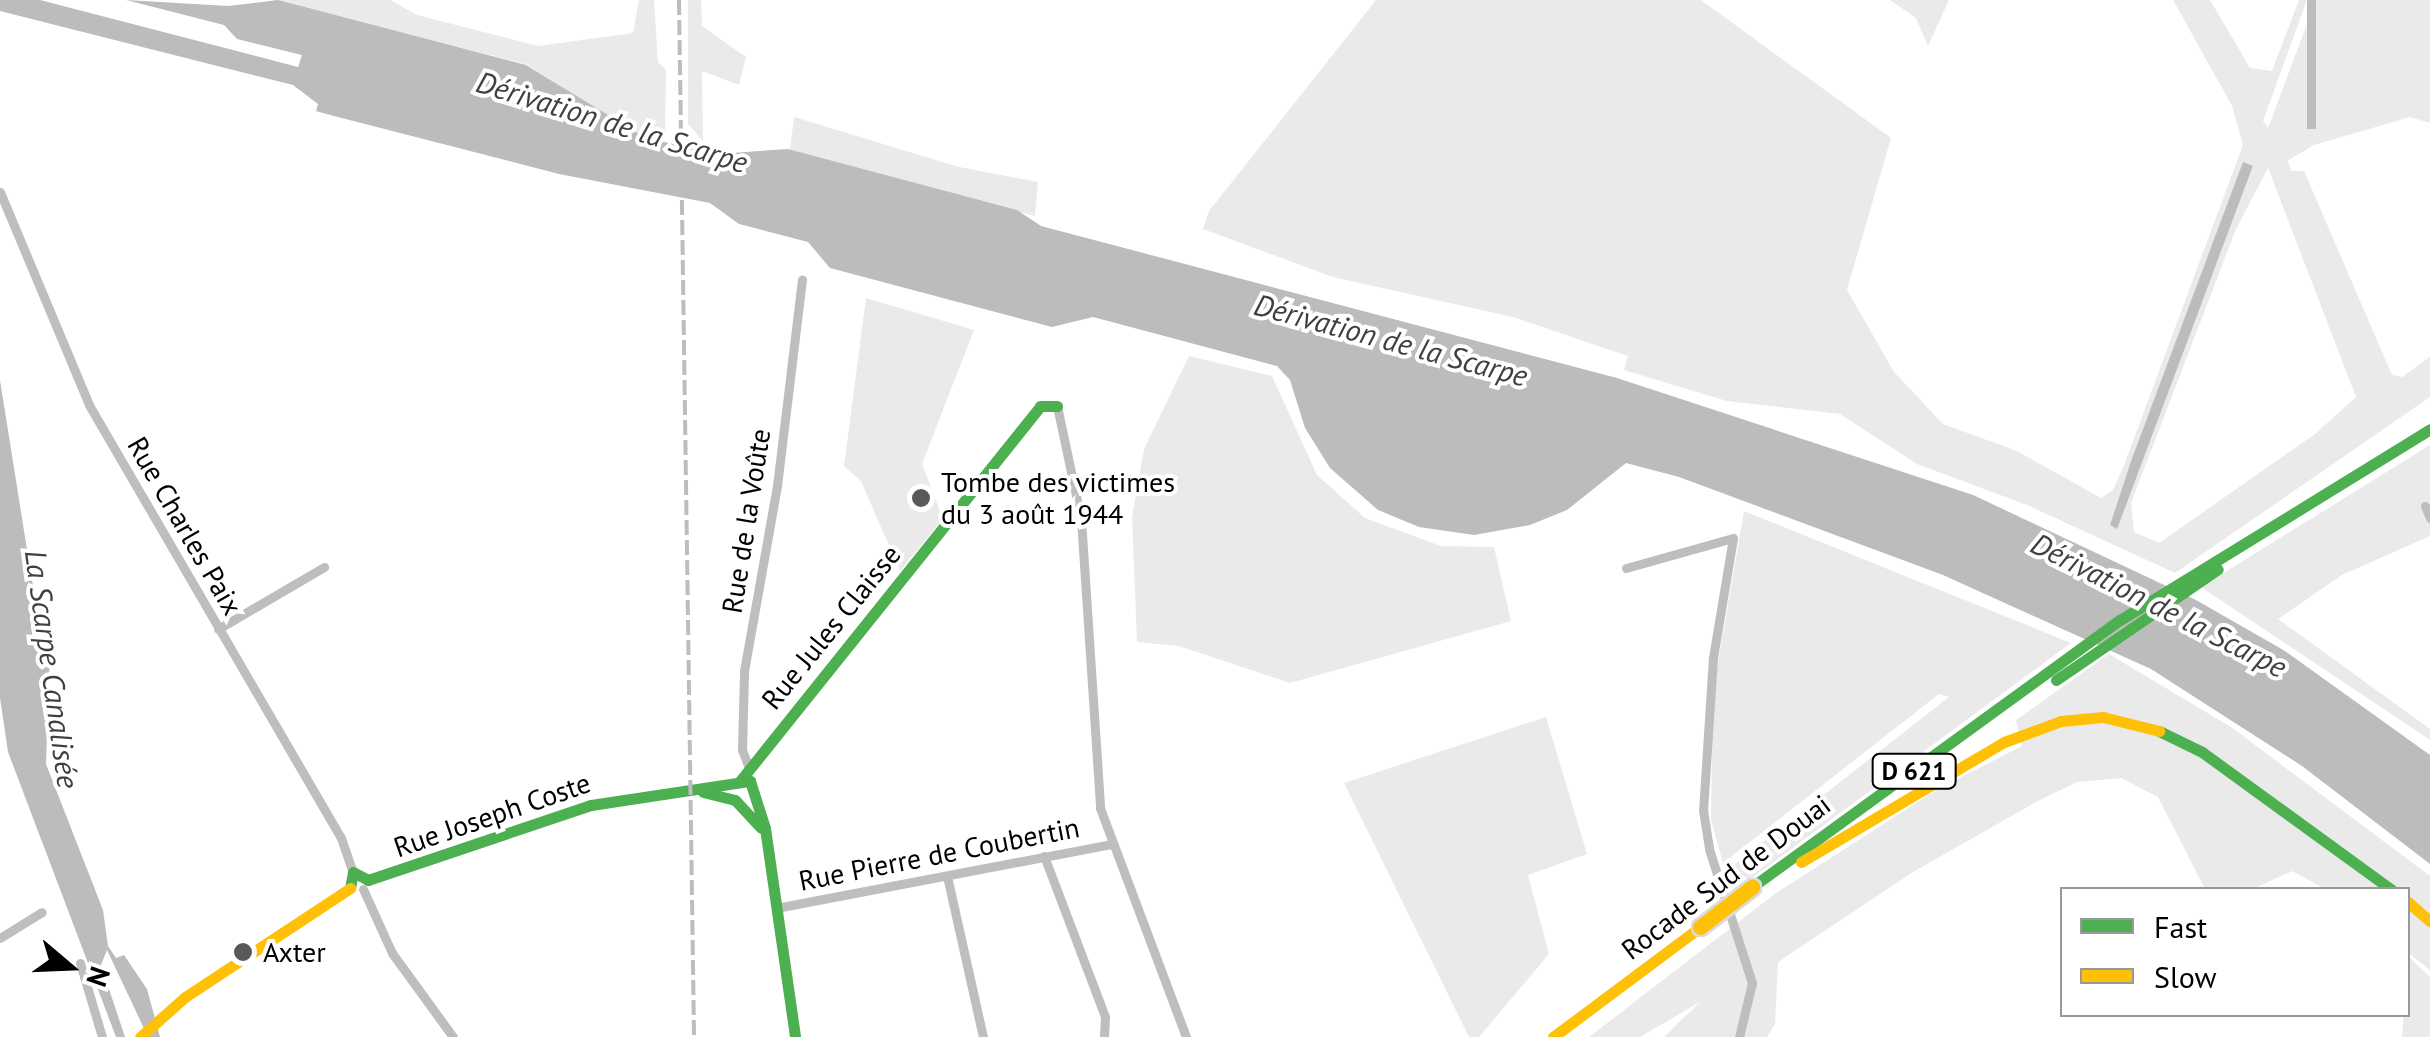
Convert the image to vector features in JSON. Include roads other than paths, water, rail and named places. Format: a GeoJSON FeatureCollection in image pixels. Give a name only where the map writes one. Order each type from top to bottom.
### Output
{"type":"FeatureCollection","features":[{"type":"Feature","properties":{"kind":"main road","name":"Rue Jules Claisse"},"geometry":{"type":"LineString","coordinates":[[747,782],[762,754],[1040,406],[1057,406]]}},
{"type":"Feature","properties":{"kind":"main road"},"geometry":{"type":"LineString","coordinates":[[2329,489],[2430,417]]}},
{"type":"Feature","properties":{"kind":"main road","name":"Rocade Sud de Douai"},"geometry":{"type":"LineString","coordinates":[[1567,1037],[1753,891],[2080,656],[2329,489],[2430,429]]}},
{"type":"Feature","properties":{"kind":"main road","name":"Rocade Sud de Douai"},"geometry":{"type":"LineString","coordinates":[[2196,577],[2430,438]]}},
{"type":"Feature","properties":{"kind":"main road","name":"Rocade Sud de Douai"},"geometry":{"type":"LineString","coordinates":[[1753,891],[1798,864],[2080,656]]}},
{"type":"Feature","properties":{"kind":"main road"},"geometry":{"type":"LineString","coordinates":[[1798,864],[2004,742],[2061,722],[2103,718],[2146,724],[2202,752],[2388,887]]}},
{"type":"Feature","properties":{"kind":"main road","name":"Rue Joseph Coste"},"geometry":{"type":"LineString","coordinates":[[140,1037],[163,1016],[359,882],[591,805],[747,782]]}},
{"type":"Feature","properties":{"kind":"main road"},"geometry":{"type":"LineString","coordinates":[[747,782],[738,802],[766,842]]}},
{"type":"Feature","properties":{"kind":"main road"},"geometry":{"type":"LineString","coordinates":[[747,782],[766,842],[795,1037]]}},
{"type":"Feature","properties":{"kind":"main road","name":"Rue Joseph Coste"},"geometry":{"type":"LineString","coordinates":[[692,790],[738,802]]}},
{"type":"Feature","properties":{"kind":"main road"},"geometry":{"type":"LineString","coordinates":[[2410,904],[2430,921]]}},
{"type":"Feature","properties":{"kind":"main road","name":"Rocade Sud de Douai"},"geometry":{"type":"LineString","coordinates":[[1553,1037],[1702,930]]}},
{"type":"Feature","properties":{"kind":"street","name":"Rue Charles Paix"},"geometry":{"type":"LineString","coordinates":[[0,192],[89,405],[341,838],[392,953],[453,1037]]}},
{"type":"Feature","properties":{"kind":"street","name":"Rue de la Voûte"},"geometry":{"type":"LineString","coordinates":[[747,782],[742,750],[744,671],[777,486],[802,280]]}},
{"type":"Feature","properties":{"kind":"street"},"geometry":{"type":"LineString","coordinates":[[1057,406],[1081,519],[1096,774],[1111,844],[1186,1037]]}},
{"type":"Feature","properties":{"kind":"street"},"geometry":{"type":"LineString","coordinates":[[2425,506],[2430,518]]}},
{"type":"Feature","properties":{"kind":"street"},"geometry":{"type":"LineString","coordinates":[[1626,568],[1732,538],[1713,658],[1703,810],[1709,849],[1752,983],[1739,1037]]}},
{"type":"Feature","properties":{"kind":"street"},"geometry":{"type":"LineString","coordinates":[[218,629],[324,567]]}},
{"type":"Feature","properties":{"kind":"street","name":"Rue Pierre de Coubertin"},"geometry":{"type":"LineString","coordinates":[[776,908],[1111,844]]}},
{"type":"Feature","properties":{"kind":"street"},"geometry":{"type":"LineString","coordinates":[[1044,856],[1105,1035]]}},
{"type":"Feature","properties":{"kind":"street"},"geometry":{"type":"LineString","coordinates":[[947,876],[984,1037]]}},
{"type":"Feature","properties":{"kind":"street"},"geometry":{"type":"LineString","coordinates":[[0,938],[42,912]]}},
{"type":"Feature","properties":{"kind":"street"},"geometry":{"type":"LineString","coordinates":[[80,963],[102,1037]]}},
{"type":"Feature","properties":{"kind":"water","name":"Dérivation de la Scarpe"},"geometry":{"type":"Polygon","coordinates":[[[0,0],[40,0],[298,67],[302,55],[237,39],[224,25],[126,0],[228,6],[278,0],[526,65],[644,137],[715,154],[788,149],[1017,210],[1041,226],[1617,378],[1973,495],[2196,600],[2285,651],[2430,755],[2430,864],[2302,766],[2151,669],[1943,575],[1679,477],[1626,463],[1567,510],[1530,525],[1474,535],[1419,527],[1378,510],[1330,468],[1305,428],[1290,380],[1277,366],[1093,317],[1052,327],[830,268],[808,242],[739,224],[710,203],[559,174],[316,111],[318,104],[293,85],[0,11],[0,0]]]}},
{"type":"Feature","properties":{"kind":"water"},"geometry":{"type":"Polygon","coordinates":[[[2307,0],[2316,0],[2316,129],[2307,129],[2307,0]]]}},
{"type":"Feature","properties":{"kind":"water"},"geometry":{"type":"Polygon","coordinates":[[[2243,162],[2253,166],[2117,529],[2110,525],[2131,461],[2243,162]]]}},
{"type":"Feature","properties":{"kind":"water"},"geometry":{"type":"Polygon","coordinates":[[[0,380],[32,581],[50,651],[46,764],[103,910],[108,946],[116,958],[124,955],[147,989],[160,1037],[148,1037],[107,950],[101,965],[125,1037],[116,1037],[8,752],[0,698],[0,380]]]}},
{"type":"Feature","properties":{"kind":"railway"},"geometry":{"type":"LineString","coordinates":[[679,0],[694,1037]]}},
{"type":"Feature","properties":{"kind":"place","name":"Tombe des victimes du 3 août 1944"},"geometry":{"type":"Point","coordinates":[921,498]}},
{"type":"Feature","properties":{"kind":"place","name":"Axter"},"geometry":{"type":"Point","coordinates":[243,952]}},
{"type":"Feature","properties":{"kind":"water label","name":"La Scarpe Canalisée"},"geometry":{"type":"Point","coordinates":[52,669]}}]}
